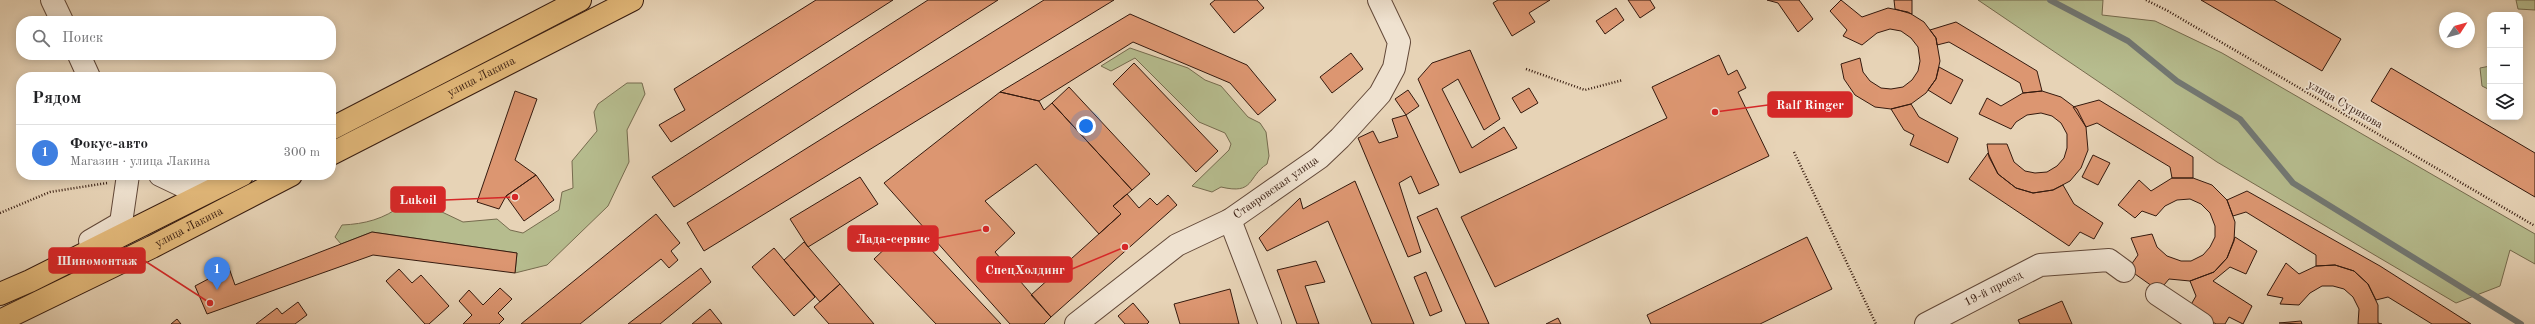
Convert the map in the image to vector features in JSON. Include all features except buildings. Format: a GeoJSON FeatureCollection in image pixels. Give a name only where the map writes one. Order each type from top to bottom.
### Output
{"type":"FeatureCollection","features":[{"type":"Feature","properties":{"kind":"highway","name":"улица Лакина"},"geometry":{"type":"LineString","coordinates":[[336,126],[580,0]]}},
{"type":"Feature","properties":{"kind":"highway","name":"улица Лакина"},"geometry":{"type":"LineString","coordinates":[[336,151],[632,0]]}},
{"type":"Feature","properties":{"kind":"highway","name":"улица Лакина"},"geometry":{"type":"LineString","coordinates":[[0,294],[30,281],[232,180]]}},
{"type":"Feature","properties":{"kind":"highway","name":"улица Лакина"},"geometry":{"type":"LineString","coordinates":[[0,321],[152,247],[281,180]]}},
{"type":"Feature","properties":{"kind":"street"},"geometry":{"type":"LineString","coordinates":[[52,0],[60,16]]}},
{"type":"Feature","properties":{"kind":"street","name":"Ставровская улица"},"geometry":{"type":"LineString","coordinates":[[1076,324],[1177,245],[1230,220],[1319,158],[1380,94],[1394,68],[1399,42],[1379,0]]}},
{"type":"Feature","properties":{"kind":"street"},"geometry":{"type":"LineString","coordinates":[[80,60],[86,72]]}},
{"type":"Feature","properties":{"kind":"street"},"geometry":{"type":"LineString","coordinates":[[30,281],[121,222],[128,180]]}},
{"type":"Feature","properties":{"kind":"street"},"geometry":{"type":"LineString","coordinates":[[170,180],[183,186],[199,180]]}},
{"type":"Feature","properties":{"kind":"street"},"geometry":{"type":"LineString","coordinates":[[1230,220],[1270,324]]}},
{"type":"Feature","properties":{"kind":"street","name":"19-й проезд"},"geometry":{"type":"LineString","coordinates":[[1926,324],[2040,265],[2109,260],[2124,271]]}},
{"type":"Feature","properties":{"kind":"street"},"geometry":{"type":"LineString","coordinates":[[2158,294],[2202,324]]}},
{"type":"Feature","properties":{"kind":"path","name":"улица Сурикова"},"geometry":{"type":"LineString","coordinates":[[2146,0],[2168,11],[2535,226]]}},
{"type":"Feature","properties":{"kind":"path"},"geometry":{"type":"LineString","coordinates":[[1526,69],[1585,90],[1623,80]]}},
{"type":"Feature","properties":{"kind":"path"},"geometry":{"type":"LineString","coordinates":[[1794,152],[1876,324]]}},
{"type":"Feature","properties":{"kind":"path"},"geometry":{"type":"LineString","coordinates":[[0,213],[50,192],[112,180]]}},
{"type":"Feature","properties":{"kind":"green space"},"geometry":{"type":"Polygon","coordinates":[[[1978,0],[2103,0],[2102,15],[2155,21],[2222,53],[2535,234],[2535,264],[2510,250],[2500,286],[2456,303],[2217,162],[1978,0]]]}},
{"type":"Feature","properties":{"kind":"green space"},"geometry":{"type":"Polygon","coordinates":[[[2516,0],[2535,0],[2535,10],[2518,9],[2516,0]]]}},
{"type":"Feature","properties":{"kind":"green space"},"geometry":{"type":"Polygon","coordinates":[[[1130,48],[1188,68],[1205,80],[1221,86],[1248,117],[1260,123],[1266,132],[1269,156],[1267,164],[1245,187],[1240,189],[1232,189],[1221,187],[1212,192],[1192,186],[1229,150],[1231,144],[1225,133],[1199,122],[1135,58],[1111,71],[1101,66],[1130,48]]]}},
{"type":"Feature","properties":{"kind":"green space"},"geometry":{"type":"Polygon","coordinates":[[[2487,67],[2487,88],[2482,86],[2480,68],[2487,67]]]}},
{"type":"Feature","properties":{"kind":"green space"},"geometry":{"type":"Polygon","coordinates":[[[627,83],[642,83],[645,94],[627,130],[629,162],[608,206],[547,265],[515,273],[517,253],[372,232],[341,244],[335,237],[342,225],[374,220],[388,214],[402,205],[442,212],[463,222],[497,219],[510,230],[523,233],[559,210],[562,192],[573,188],[572,161],[597,131],[594,112],[598,104],[627,83]]]}},
{"type":"Feature","properties":{"kind":"waterway"},"geometry":{"type":"LineString","coordinates":[[2050,0],[2128,41],[2177,81],[2240,119],[2293,183],[2521,324]]}},
{"type":"Feature","properties":{"kind":"place","name":"Ralf Ringer"},"geometry":{"type":"Point","coordinates":[1715,112]}},
{"type":"Feature","properties":{"kind":"place","name":"Lukoil"},"geometry":{"type":"Point","coordinates":[515,197]}},
{"type":"Feature","properties":{"kind":"place","name":"Лада-сервис"},"geometry":{"type":"Point","coordinates":[986,229]}},
{"type":"Feature","properties":{"kind":"place","name":"СпецХолдинг"},"geometry":{"type":"Point","coordinates":[1125,247]}},
{"type":"Feature","properties":{"kind":"place","name":"Фокус-авто"},"geometry":{"type":"Point","coordinates":[217,290]}},
{"type":"Feature","properties":{"kind":"place","name":"Шиномонтаж"},"geometry":{"type":"Point","coordinates":[210,303]}}]}
